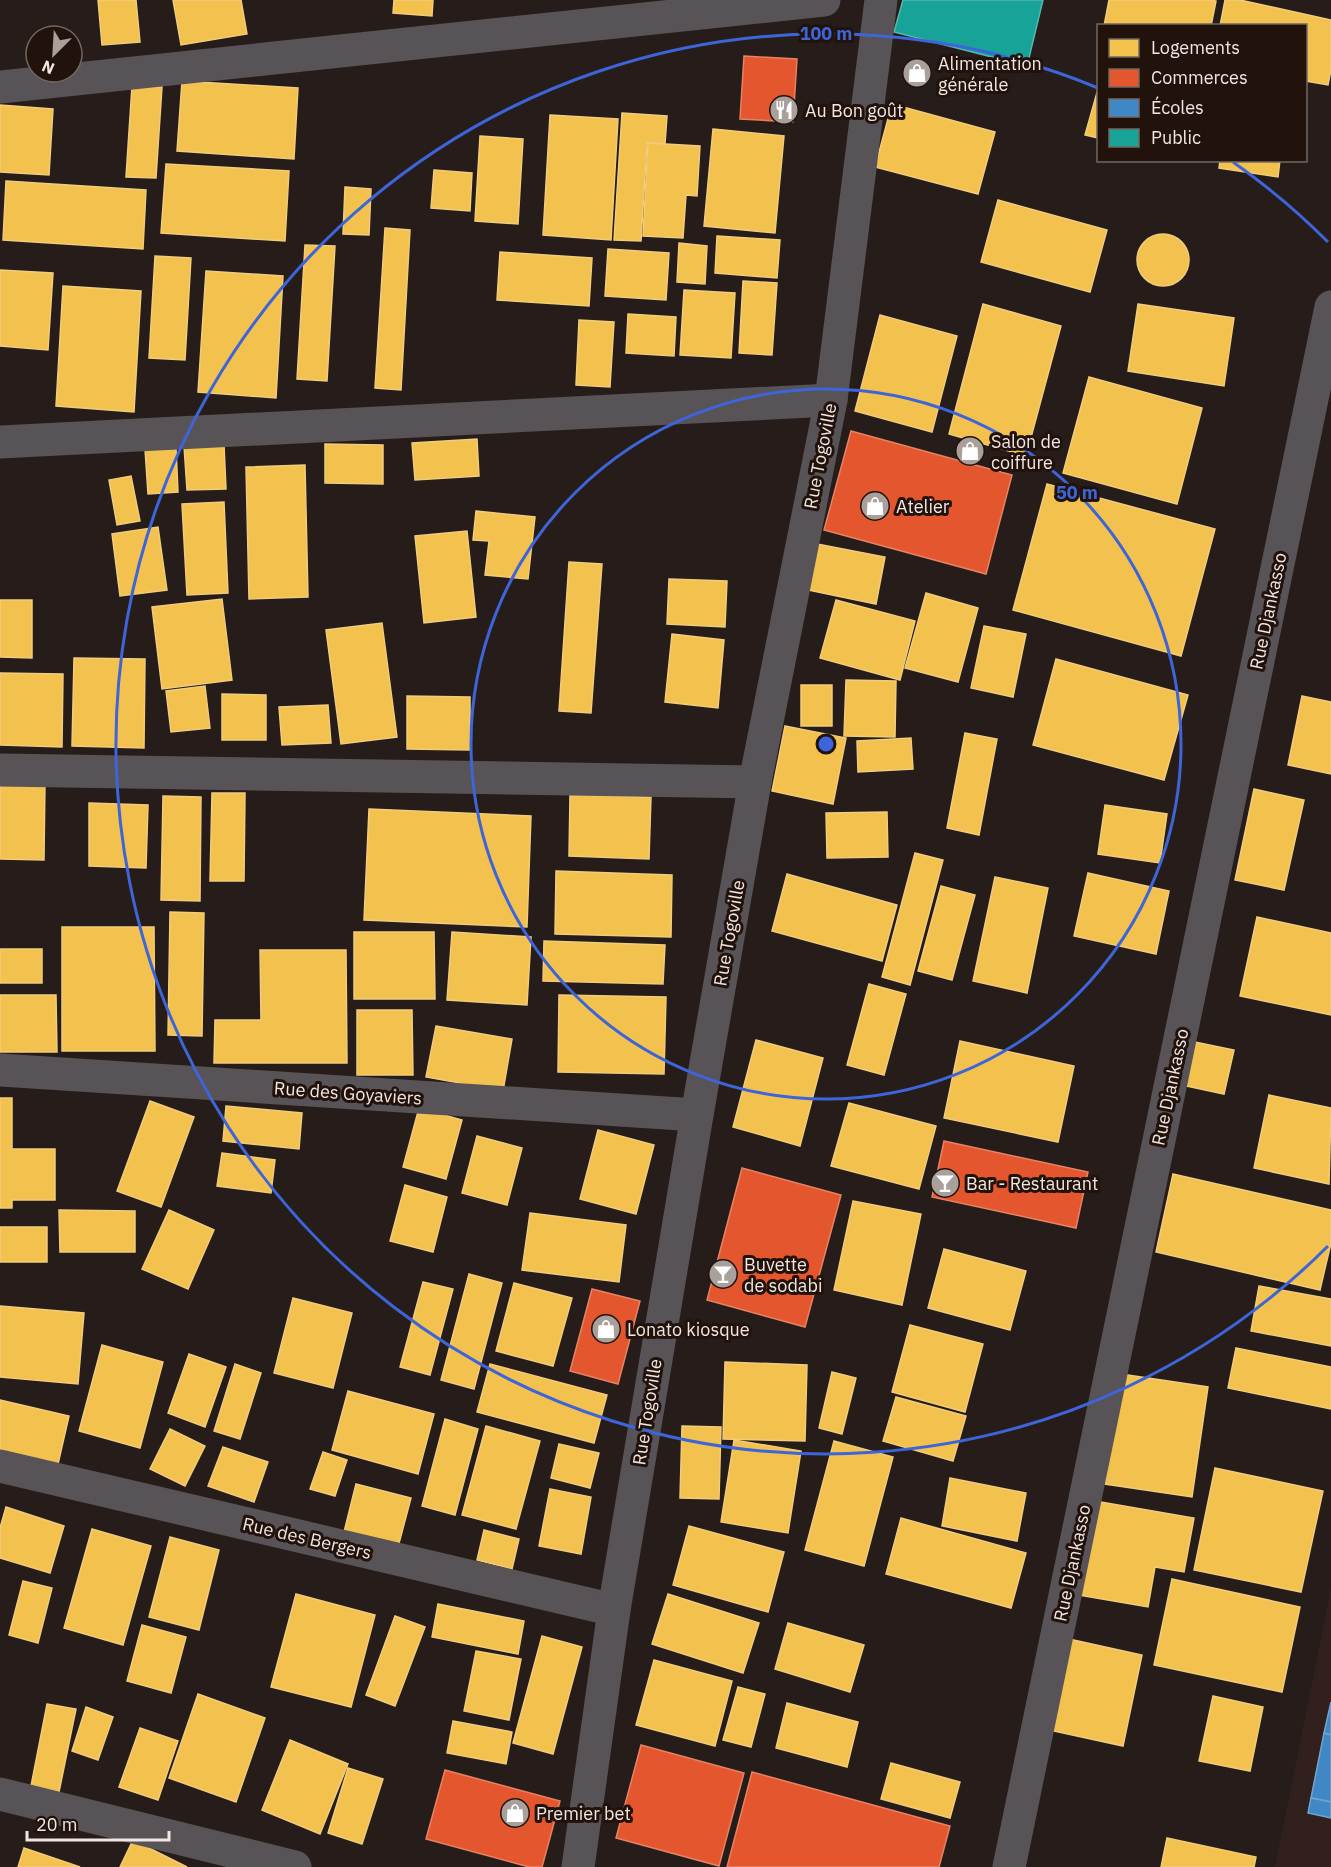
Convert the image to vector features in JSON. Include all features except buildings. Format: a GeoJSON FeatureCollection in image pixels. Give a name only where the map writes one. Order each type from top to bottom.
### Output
{"type":"FeatureCollection","features":[{"type":"Feature","properties":{"kind":"street"},"geometry":{"type":"LineString","coordinates":[[0,87],[824,0]]}},
{"type":"Feature","properties":{"kind":"street","name":"Rue Togoville"},"geometry":{"type":"LineString","coordinates":[[578,1867],[614,1610],[697,1115],[755,782],[831,400],[880,0]]}},
{"type":"Feature","properties":{"kind":"street","name":"Rue Djankasso"},"geometry":{"type":"LineString","coordinates":[[1009,1867],[1331,307]]}},
{"type":"Feature","properties":{"kind":"street"},"geometry":{"type":"LineString","coordinates":[[0,442],[831,400]]}},
{"type":"Feature","properties":{"kind":"street"},"geometry":{"type":"LineString","coordinates":[[0,770],[755,782]]}},
{"type":"Feature","properties":{"kind":"street","name":"Rue des Goyaviers"},"geometry":{"type":"LineString","coordinates":[[0,1070],[697,1115]]}},
{"type":"Feature","properties":{"kind":"street","name":"Rue des Bergers"},"geometry":{"type":"LineString","coordinates":[[0,1466],[614,1610]]}},
{"type":"Feature","properties":{"kind":"street"},"geometry":{"type":"LineString","coordinates":[[0,1794],[295,1867]]}},
{"type":"Feature","properties":{"kind":"shaded area"},"geometry":{"type":"Polygon","coordinates":[[[1331,1589],[1331,1867],[1275,1867],[1331,1589]]]}},
{"type":"Feature","properties":{"kind":"place","name":"Alimentation générale"},"geometry":{"type":"Point","coordinates":[917,73]}},
{"type":"Feature","properties":{"kind":"place","name":"Au Bon goût"},"geometry":{"type":"Point","coordinates":[784,110]}},
{"type":"Feature","properties":{"kind":"place","name":"Salon de coiffure"},"geometry":{"type":"Point","coordinates":[970,451]}},
{"type":"Feature","properties":{"kind":"place","name":"Atelier"},"geometry":{"type":"Point","coordinates":[875,506]}},
{"type":"Feature","properties":{"kind":"place","name":"Bar - Restaurant"},"geometry":{"type":"Point","coordinates":[945,1183]}},
{"type":"Feature","properties":{"kind":"place","name":"Buvette de sodabi"},"geometry":{"type":"Point","coordinates":[723,1274]}},
{"type":"Feature","properties":{"kind":"place","name":"Lonato kiosque"},"geometry":{"type":"Point","coordinates":[606,1329]}},
{"type":"Feature","properties":{"kind":"place","name":"Premier bet"},"geometry":{"type":"Point","coordinates":[515,1813]}}]}
